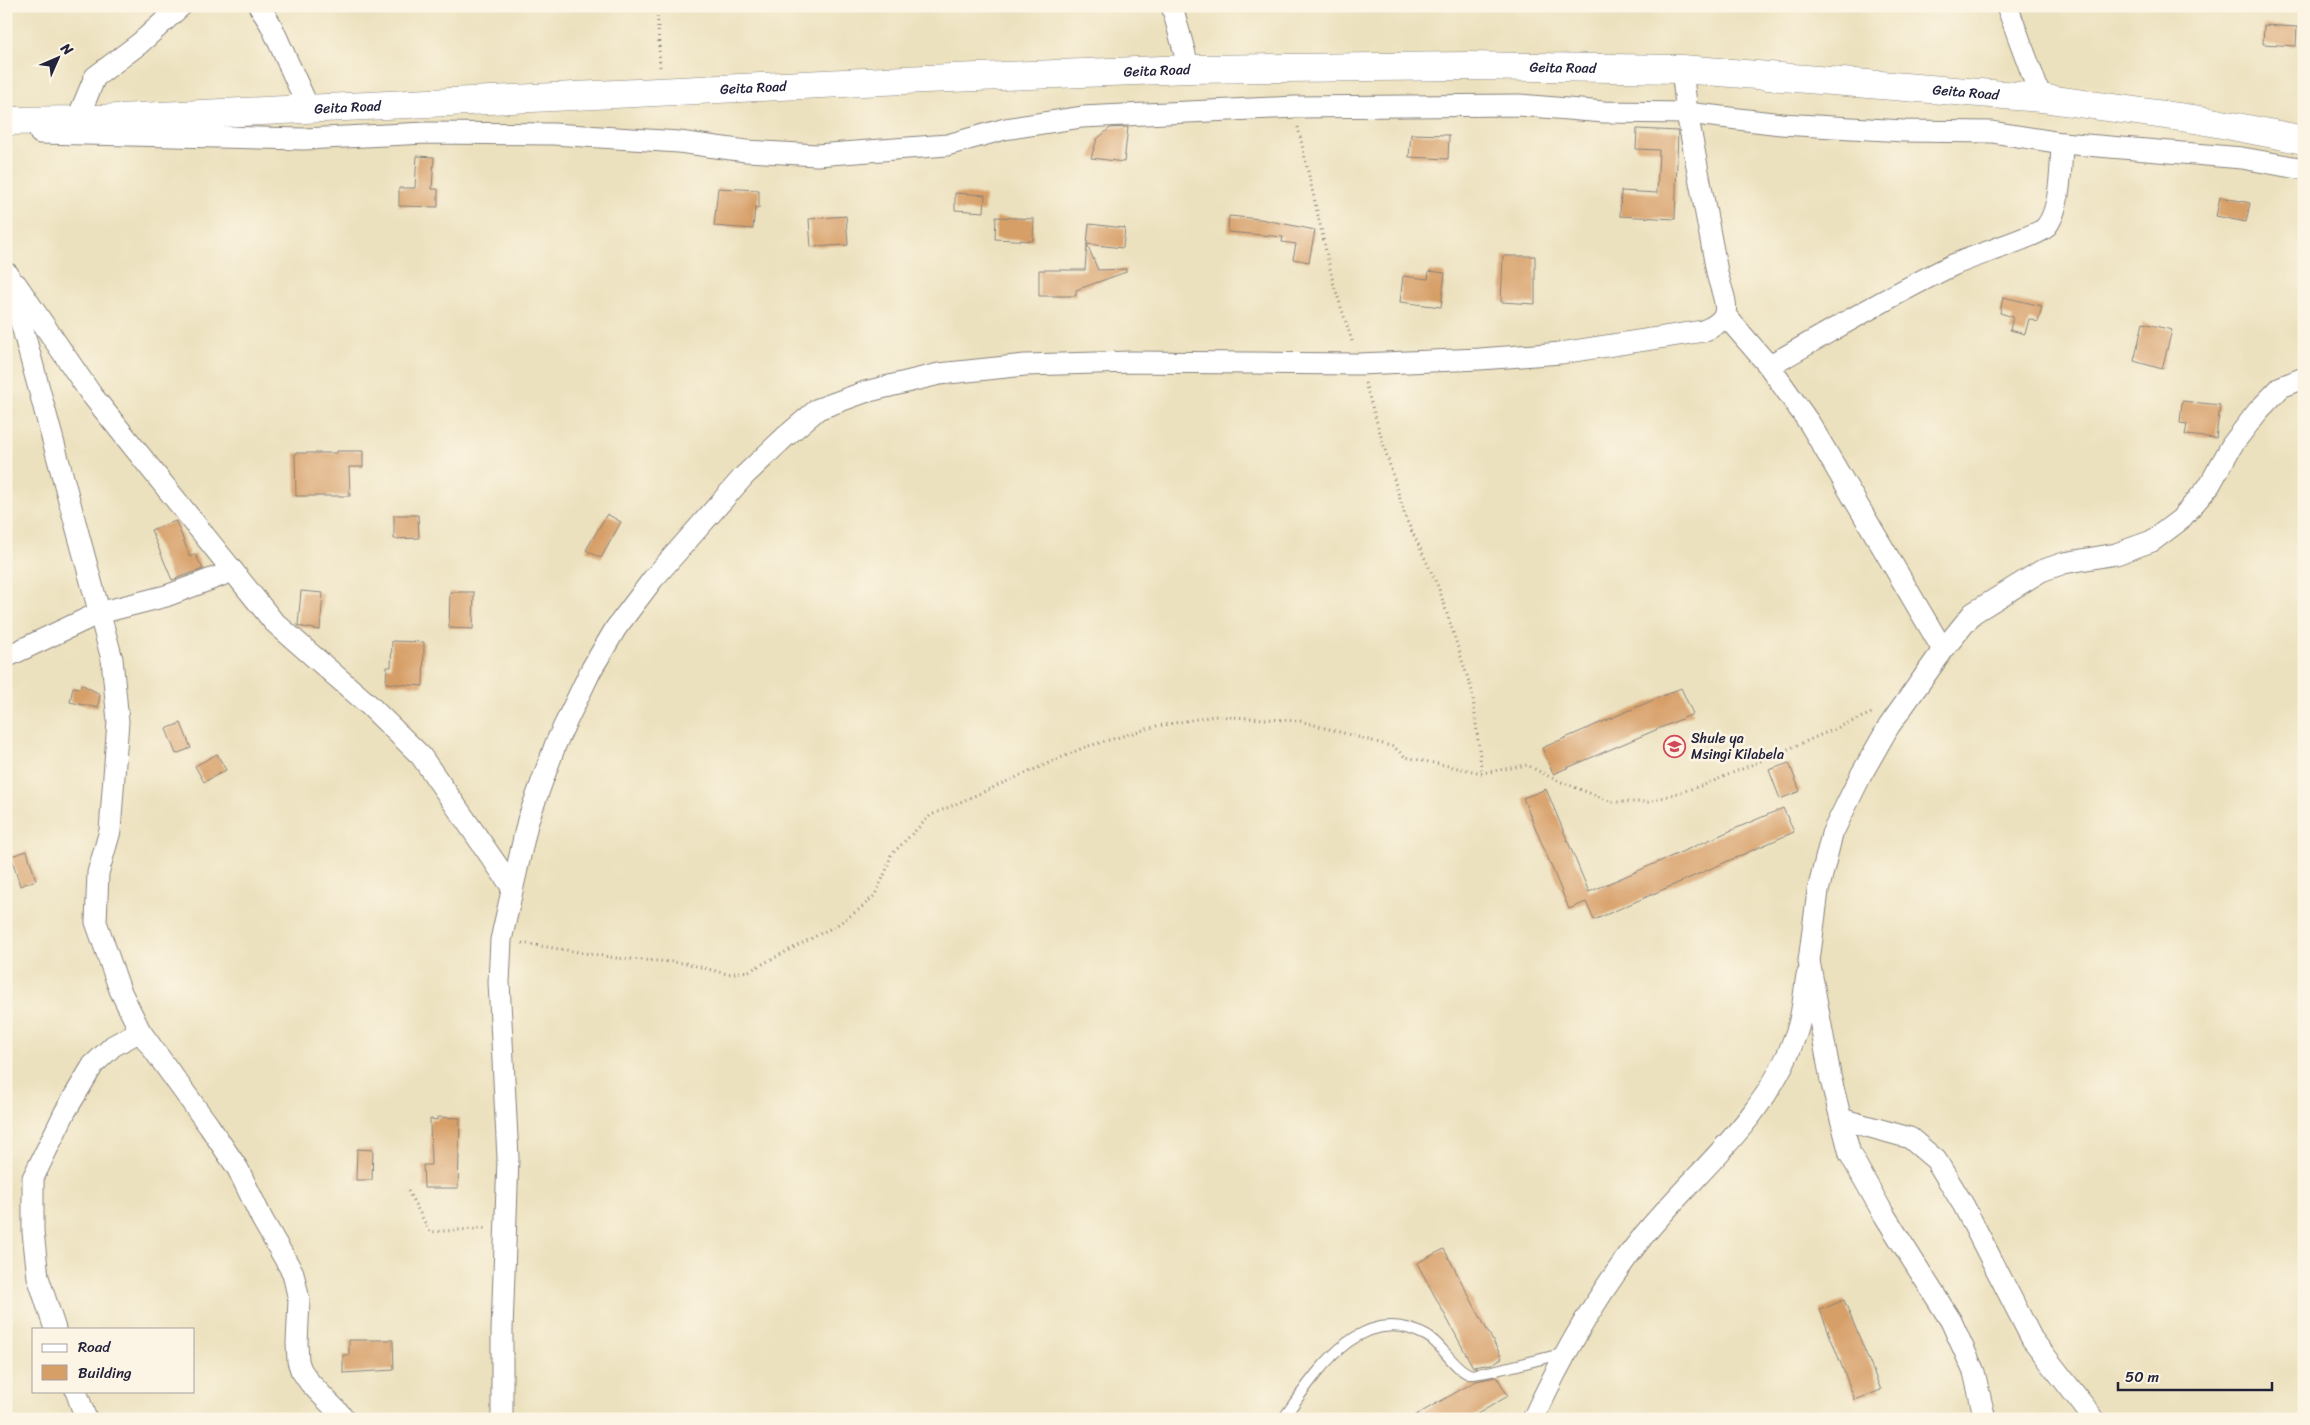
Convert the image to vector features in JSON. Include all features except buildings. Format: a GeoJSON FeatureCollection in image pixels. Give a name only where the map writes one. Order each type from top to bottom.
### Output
{"type":"FeatureCollection","features":[{"type":"Feature","properties":{"kind":"highway","name":"Geita Road"},"geometry":{"type":"LineString","coordinates":[[6,121],[77,120],[308,107],[1189,69],[1468,66],[1682,69],[2041,98],[2201,120],[2304,140]]}},
{"type":"Feature","properties":{"kind":"street"},"geometry":{"type":"LineString","coordinates":[[77,120],[95,77],[139,44],[181,6]]}},
{"type":"Feature","properties":{"kind":"street"},"geometry":{"type":"LineString","coordinates":[[259,6],[271,25],[308,107]]}},
{"type":"Feature","properties":{"kind":"street"},"geometry":{"type":"LineString","coordinates":[[1172,6],[1189,69]]}},
{"type":"Feature","properties":{"kind":"street"},"geometry":{"type":"LineString","coordinates":[[2007,6],[2041,98]]}},
{"type":"Feature","properties":{"kind":"street"},"geometry":{"type":"LineString","coordinates":[[502,1419],[502,1331],[507,1226],[507,1118],[503,1089],[502,1028],[498,982],[501,940],[528,820],[556,743],[591,670],[616,628],[653,579],[744,476],[818,409],[865,392],[939,374],[1025,365],[1132,362],[1359,364],[1480,359],[1581,350],[1703,331],[1718,325],[1725,315],[1725,300],[1718,277],[1687,113],[1682,69]]}},
{"type":"Feature","properties":{"kind":"street"},"geometry":{"type":"LineString","coordinates":[[6,132],[304,139],[426,133],[553,134],[679,142],[746,151],[817,154],[947,144],[1005,129],[1082,117],[1296,107],[1519,105],[1604,112],[1687,113],[1791,124],[1904,131],[1992,132],[2062,143],[2242,158],[2304,169]]}},
{"type":"Feature","properties":{"kind":"street"},"geometry":{"type":"LineString","coordinates":[[1769,366],[1954,265],[2045,228],[2054,212],[2062,143]]}},
{"type":"Feature","properties":{"kind":"street"},"geometry":{"type":"LineString","coordinates":[[7,271],[91,394],[273,621],[369,705],[421,756],[512,887]]}},
{"type":"Feature","properties":{"kind":"street"},"geometry":{"type":"LineString","coordinates":[[7,271],[112,659],[118,721],[110,831],[98,873],[96,922],[120,990],[140,1030],[238,1168],[262,1219],[293,1273],[299,1300],[298,1361],[310,1383],[345,1419]]}},
{"type":"Feature","properties":{"kind":"street"},"geometry":{"type":"LineString","coordinates":[[1725,315],[1769,366],[1810,424],[1943,650]]}},
{"type":"Feature","properties":{"kind":"street"},"geometry":{"type":"LineString","coordinates":[[1533,1419],[1578,1329],[1644,1235],[1727,1147],[1775,1082],[1798,1029],[1818,891],[1832,834],[1860,775],[1889,726],[1943,650],[1973,613],[2040,571],[2064,563],[2116,554],[2152,541],[2180,520],[2209,486],[2232,445],[2258,411],[2281,387],[2304,378]]}},
{"type":"Feature","properties":{"kind":"street"},"geometry":{"type":"LineString","coordinates":[[6,656],[99,613],[166,596],[233,571]]}},
{"type":"Feature","properties":{"kind":"street"},"geometry":{"type":"LineString","coordinates":[[1809,961],[1831,1080],[1850,1154],[1883,1213],[1951,1322],[1974,1372],[1985,1419]]}},
{"type":"Feature","properties":{"kind":"street"},"geometry":{"type":"LineString","coordinates":[[54,1328],[38,1277],[33,1232],[33,1178],[65,1112],[94,1065],[113,1046],[140,1030]]}},
{"type":"Feature","properties":{"kind":"street"},"geometry":{"type":"LineString","coordinates":[[1841,1119],[1910,1138],[1936,1160],[1964,1206],[2032,1340],[2094,1419]]}},
{"type":"Feature","properties":{"kind":"street"},"geometry":{"type":"LineString","coordinates":[[76,1392],[86,1419]]}},
{"type":"Feature","properties":{"kind":"lane"},"geometry":{"type":"LineString","coordinates":[[1283,1419],[1331,1356],[1354,1337],[1376,1328],[1394,1325],[1414,1330],[1429,1337],[1469,1374],[1479,1375],[1498,1368],[1566,1353]]}},
{"type":"Feature","properties":{"kind":"path"},"geometry":{"type":"LineString","coordinates":[[657,6],[662,91]]}},
{"type":"Feature","properties":{"kind":"path"},"geometry":{"type":"LineString","coordinates":[[1296,107],[1299,133],[1332,282],[1406,519],[1438,586],[1472,691],[1482,773]]}},
{"type":"Feature","properties":{"kind":"path"},"geometry":{"type":"LineString","coordinates":[[501,940],[616,958],[685,963],[727,974],[749,971],[837,925],[860,909],[875,895],[891,855],[931,815],[1085,747],[1166,724],[1214,716],[1300,721],[1394,747],[1405,757],[1482,773],[1527,765],[1554,779],[1612,802],[1648,802],[1707,784],[1877,710]]}},
{"type":"Feature","properties":{"kind":"path"},"geometry":{"type":"LineString","coordinates":[[408,1191],[430,1232],[507,1226]]}},
{"type":"Feature","properties":{"kind":"place","name":"Shule ya Msingi Kilabela"},"geometry":{"type":"Point","coordinates":[1675,746]}}]}
